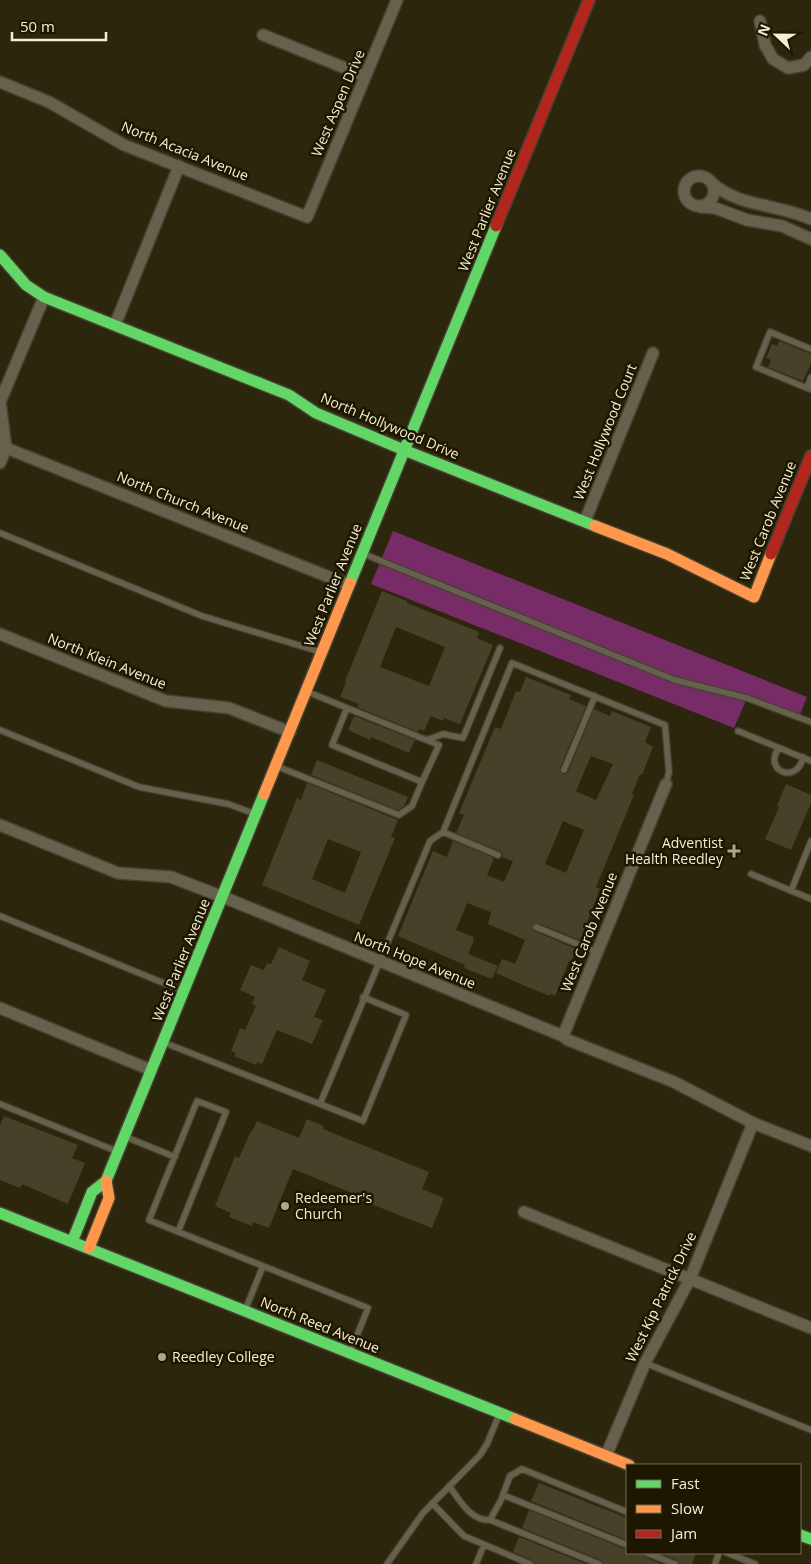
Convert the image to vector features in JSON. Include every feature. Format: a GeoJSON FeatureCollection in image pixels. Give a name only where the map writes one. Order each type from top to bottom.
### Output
{"type":"FeatureCollection","features":[{"type":"Feature","properties":{"kind":"street","name":"West Aspen Drive"},"geometry":{"type":"LineString","coordinates":[[307,217],[397,0]]}},
{"type":"Feature","properties":{"kind":"street","name":"West Parlier Avenue"},"geometry":{"type":"LineString","coordinates":[[89,1248],[109,1198],[106,1181],[117,1152],[589,0]]}},
{"type":"Feature","properties":{"kind":"street"},"geometry":{"type":"LineString","coordinates":[[760,21],[764,45],[773,59],[788,68],[804,65],[811,57]]}},
{"type":"Feature","properties":{"kind":"street"},"geometry":{"type":"LineString","coordinates":[[263,35],[365,76]]}},
{"type":"Feature","properties":{"kind":"street","name":"North Acacia Avenue"},"geometry":{"type":"LineString","coordinates":[[0,82],[49,102],[124,145],[307,217]]}},
{"type":"Feature","properties":{"kind":"street"},"geometry":{"type":"LineString","coordinates":[[115,326],[179,166]]}},
{"type":"Feature","properties":{"kind":"street"},"geometry":{"type":"LineString","coordinates":[[811,219],[792,211],[738,199],[722,192],[708,179],[699,176],[685,184],[684,195],[690,204],[715,208],[747,220],[782,226],[811,239]]}},
{"type":"Feature","properties":{"kind":"street"},"geometry":{"type":"LineString","coordinates":[[700,207],[705,206],[712,198],[714,193],[712,183]]}},
{"type":"Feature","properties":{"kind":"street","name":"North Hollywood Drive"},"geometry":{"type":"LineString","coordinates":[[0,254],[26,285],[44,297],[289,395],[316,413],[404,450],[667,554],[754,597]]}},
{"type":"Feature","properties":{"kind":"street"},"geometry":{"type":"LineString","coordinates":[[0,463],[6,448],[0,402],[44,297]]}},
{"type":"Feature","properties":{"kind":"street","name":"West Hollywood Court"},"geometry":{"type":"LineString","coordinates":[[585,521],[653,353]]}},
{"type":"Feature","properties":{"kind":"street","name":"North Church Avenue"},"geometry":{"type":"LineString","coordinates":[[6,448],[349,585]]}},
{"type":"Feature","properties":{"kind":"street","name":"West Carob Avenue"},"geometry":{"type":"LineString","coordinates":[[754,597],[811,456]]}},
{"type":"Feature","properties":{"kind":"street","name":"North Klein Avenue"},"geometry":{"type":"LineString","coordinates":[[0,634],[166,702],[229,708],[290,732]]}},
{"type":"Feature","properties":{"kind":"street","name":"West Carob Avenue"},"geometry":{"type":"LineString","coordinates":[[563,1036],[666,784]]}},
{"type":"Feature","properties":{"kind":"street","name":"North Hope Avenue"},"geometry":{"type":"LineString","coordinates":[[0,825],[118,873],[171,877],[223,897],[674,1082],[753,1123],[811,1146]]}},
{"type":"Feature","properties":{"kind":"street"},"geometry":{"type":"LineString","coordinates":[[0,1008],[151,1070]]}},
{"type":"Feature","properties":{"kind":"street","name":"West Kip Patrick Drive"},"geometry":{"type":"LineString","coordinates":[[606,1456],[645,1363],[690,1279],[753,1123]]}},
{"type":"Feature","properties":{"kind":"street","name":"West Parlier Avenue"},"geometry":{"type":"LineString","coordinates":[[72,1242],[92,1192],[106,1181]]}},
{"type":"Feature","properties":{"kind":"street"},"geometry":{"type":"LineString","coordinates":[[524,1212],[811,1328]]}},
{"type":"Feature","properties":{"kind":"street","name":"North Reed Avenue"},"geometry":{"type":"LineString","coordinates":[[0,1213],[626,1464]]}},
{"type":"Feature","properties":{"kind":"lane"},"geometry":{"type":"LineString","coordinates":[[731,214],[738,199]]}},
{"type":"Feature","properties":{"kind":"lane"},"geometry":{"type":"LineString","coordinates":[[764,223],[767,205]]}},
{"type":"Feature","properties":{"kind":"lane"},"geometry":{"type":"LineString","coordinates":[[811,349],[770,332],[756,367],[809,388],[811,377]]}},
{"type":"Feature","properties":{"kind":"lane"},"geometry":{"type":"LineString","coordinates":[[0,533],[202,616],[322,653]]}},
{"type":"Feature","properties":{"kind":"lane"},"geometry":{"type":"LineString","coordinates":[[362,553],[676,680],[760,702],[811,722]]}},
{"type":"Feature","properties":{"kind":"lane"},"geometry":{"type":"LineString","coordinates":[[427,740],[443,734],[463,738],[500,648]]}},
{"type":"Feature","properties":{"kind":"lane"},"geometry":{"type":"LineString","coordinates":[[320,1104],[430,841],[443,832],[512,663],[665,725],[670,772],[666,784]]}},
{"type":"Feature","properties":{"kind":"lane"},"geometry":{"type":"LineString","coordinates":[[306,691],[439,745]]}},
{"type":"Feature","properties":{"kind":"lane"},"geometry":{"type":"LineString","coordinates":[[564,770],[595,696]]}},
{"type":"Feature","properties":{"kind":"lane"},"geometry":{"type":"LineString","coordinates":[[347,708],[332,745],[422,782]]}},
{"type":"Feature","properties":{"kind":"lane"},"geometry":{"type":"LineString","coordinates":[[0,730],[140,787],[228,804],[256,815]]}},
{"type":"Feature","properties":{"kind":"lane"},"geometry":{"type":"LineString","coordinates":[[738,731],[811,761]]}},
{"type":"Feature","properties":{"kind":"lane"},"geometry":{"type":"LineString","coordinates":[[276,766],[399,815],[412,806],[443,734]]}},
{"type":"Feature","properties":{"kind":"lane"},"geometry":{"type":"LineString","coordinates":[[779,748],[775,753],[774,763],[784,773],[794,772],[798,769],[803,757]]}},
{"type":"Feature","properties":{"kind":"lane"},"geometry":{"type":"LineString","coordinates":[[443,832],[498,855]]}},
{"type":"Feature","properties":{"kind":"lane"},"geometry":{"type":"LineString","coordinates":[[791,890],[811,841]]}},
{"type":"Feature","properties":{"kind":"lane"},"geometry":{"type":"LineString","coordinates":[[751,874],[811,899]]}},
{"type":"Feature","properties":{"kind":"lane"},"geometry":{"type":"LineString","coordinates":[[0,916],[184,991]]}},
{"type":"Feature","properties":{"kind":"lane"},"geometry":{"type":"LineString","coordinates":[[536,927],[597,952]]}},
{"type":"Feature","properties":{"kind":"lane"},"geometry":{"type":"LineString","coordinates":[[163,1042],[364,1120],[406,1015],[364,997]]}},
{"type":"Feature","properties":{"kind":"lane"},"geometry":{"type":"LineString","coordinates":[[178,1232],[226,1112],[197,1101],[149,1220],[178,1232],[368,1308],[349,1353]]}},
{"type":"Feature","properties":{"kind":"lane"},"geometry":{"type":"LineString","coordinates":[[0,1104],[117,1152]]}},
{"type":"Feature","properties":{"kind":"lane"},"geometry":{"type":"LineString","coordinates":[[124,1137],[175,1157]]}},
{"type":"Feature","properties":{"kind":"lane"},"geometry":{"type":"LineString","coordinates":[[245,1311],[263,1266]]}},
{"type":"Feature","properties":{"kind":"lane"},"geometry":{"type":"LineString","coordinates":[[645,1363],[811,1430]]}},
{"type":"Feature","properties":{"kind":"lane"},"geometry":{"type":"LineString","coordinates":[[387,1564],[423,1513],[480,1455],[488,1444],[500,1414]]}},
{"type":"Feature","properties":{"kind":"lane"},"geometry":{"type":"LineString","coordinates":[[490,1520],[510,1476],[522,1470],[626,1512]]}},
{"type":"Feature","properties":{"kind":"lane"},"geometry":{"type":"LineString","coordinates":[[449,1486],[472,1515],[484,1520],[490,1520],[599,1564]]}},
{"type":"Feature","properties":{"kind":"lane"},"geometry":{"type":"LineString","coordinates":[[503,1495],[626,1545]]}},
{"type":"Feature","properties":{"kind":"lane"},"geometry":{"type":"LineString","coordinates":[[432,1503],[464,1536],[530,1564]]}},
{"type":"Feature","properties":{"kind":"lane"},"geometry":{"type":"LineString","coordinates":[[476,1564],[484,1545]]}},
{"type":"Feature","properties":{"kind":"lane"},"geometry":{"type":"LineString","coordinates":[[650,1554],[675,1564]]}},
{"type":"Feature","properties":{"kind":"lane"},"geometry":{"type":"LineString","coordinates":[[730,1554],[755,1564]]}},
{"type":"Feature","properties":{"kind":"shaded area"},"geometry":{"type":"Polygon","coordinates":[[[393,531],[807,697],[799,717],[747,698],[734,728],[371,584],[393,531]]]}},
{"type":"Feature","properties":{"kind":"building"},"geometry":{"type":"Polygon","coordinates":[[[779,341],[811,354],[811,363],[803,381],[768,367],[771,360],[766,358],[772,344],[777,346],[779,341]]]}},
{"type":"Feature","properties":{"kind":"building"},"geometry":{"type":"Polygon","coordinates":[[[382,591],[479,632],[477,638],[493,645],[460,724],[444,718],[443,721],[431,716],[424,731],[419,729],[418,732],[357,707],[359,704],[340,697],[382,591]],[[396,627],[380,667],[429,686],[445,647],[396,627]]]}},
{"type":"Feature","properties":{"kind":"building"},"geometry":{"type":"Polygon","coordinates":[[[526,677],[571,695],[569,699],[586,706],[560,768],[562,774],[565,775],[568,772],[594,709],[610,716],[612,711],[651,727],[645,742],[653,747],[642,775],[640,774],[632,794],[634,795],[596,887],[600,889],[580,940],[538,923],[534,923],[532,926],[534,931],[576,949],[555,996],[550,994],[550,996],[496,973],[502,959],[515,964],[525,940],[488,924],[491,912],[467,903],[456,930],[474,937],[468,954],[498,966],[492,979],[464,968],[465,965],[398,936],[433,851],[447,857],[453,841],[494,858],[487,875],[504,882],[513,861],[502,857],[503,854],[500,851],[456,833],[464,815],[459,813],[495,727],[501,729],[516,691],[520,692],[526,677]],[[591,756],[576,791],[596,800],[613,764],[591,756]],[[563,821],[545,864],[566,873],[584,830],[563,821]]]}},
{"type":"Feature","properties":{"kind":"building"},"geometry":{"type":"Polygon","coordinates":[[[354,716],[415,740],[409,753],[371,737],[370,740],[348,730],[354,716]]]}},
{"type":"Feature","properties":{"kind":"building"},"geometry":{"type":"Polygon","coordinates":[[[317,760],[408,797],[404,806],[398,810],[311,775],[317,760]]]}},
{"type":"Feature","properties":{"kind":"building"},"geometry":{"type":"Polygon","coordinates":[[[307,783],[398,820],[391,837],[395,838],[359,925],[262,885],[297,798],[301,800],[307,783]],[[328,839],[312,879],[345,893],[361,852],[328,839]]]}},
{"type":"Feature","properties":{"kind":"building"},"geometry":{"type":"Polygon","coordinates":[[[786,784],[811,795],[811,803],[791,850],[765,839],[779,807],[777,806],[786,784]]]}},
{"type":"Feature","properties":{"kind":"building"},"geometry":{"type":"Polygon","coordinates":[[[279,947],[310,961],[302,980],[326,990],[314,1017],[323,1020],[312,1044],[277,1030],[262,1064],[257,1062],[256,1065],[234,1056],[236,1053],[231,1051],[240,1028],[245,1030],[256,1006],[252,1004],[255,997],[240,990],[251,965],[264,970],[267,963],[271,964],[279,947]]]}},
{"type":"Feature","properties":{"kind":"building"},"geometry":{"type":"Polygon","coordinates":[[[4,1116],[78,1145],[72,1158],[85,1163],[68,1204],[22,1184],[20,1188],[0,1180],[0,1125],[4,1116]]]}},
{"type":"Feature","properties":{"kind":"building"},"geometry":{"type":"Polygon","coordinates":[[[307,1119],[324,1126],[323,1129],[429,1172],[422,1189],[444,1198],[432,1228],[356,1198],[357,1195],[293,1169],[269,1228],[253,1222],[252,1226],[229,1217],[231,1213],[215,1206],[235,1156],[239,1158],[257,1121],[299,1138],[307,1119]]]}},
{"type":"Feature","properties":{"kind":"building"},"geometry":{"type":"Polygon","coordinates":[[[539,1483],[626,1518],[626,1540],[531,1501],[539,1483]]]}},
{"type":"Feature","properties":{"kind":"building"},"geometry":{"type":"Polygon","coordinates":[[[529,1510],[626,1550],[626,1554],[643,1554],[645,1557],[662,1564],[604,1564],[601,1560],[522,1528],[529,1510]]]}},
{"type":"Feature","properties":{"kind":"building"},"geometry":{"type":"Polygon","coordinates":[[[519,1537],[586,1564],[535,1564],[532,1560],[513,1552],[519,1537]]]}},
{"type":"Feature","properties":{"kind":"building"},"geometry":{"type":"Polygon","coordinates":[[[662,1554],[696,1554],[692,1564],[680,1564],[677,1560],[662,1554]]]}},
{"type":"Feature","properties":{"kind":"traffic: fast"},"geometry":{"type":"LineString","coordinates":[[350,583],[496,226]]}},
{"type":"Feature","properties":{"kind":"traffic: fast"},"geometry":{"type":"LineString","coordinates":[[0,255],[26,285],[44,297],[289,395],[316,413],[595,526]]}},
{"type":"Feature","properties":{"kind":"traffic: fast"},"geometry":{"type":"LineString","coordinates":[[72,1242],[92,1192],[106,1181],[264,794]]}},
{"type":"Feature","properties":{"kind":"traffic: fast"},"geometry":{"type":"LineString","coordinates":[[0,1213],[515,1419]]}},
{"type":"Feature","properties":{"kind":"traffic: fast"},"geometry":{"type":"LineString","coordinates":[[801,1535],[811,1539]]}},
{"type":"Feature","properties":{"kind":"traffic: slow"},"geometry":{"type":"LineString","coordinates":[[595,526],[667,554],[754,597],[771,554]]}},
{"type":"Feature","properties":{"kind":"traffic: slow"},"geometry":{"type":"LineString","coordinates":[[264,794],[350,583]]}},
{"type":"Feature","properties":{"kind":"traffic: slow"},"geometry":{"type":"LineString","coordinates":[[89,1248],[109,1198],[106,1181]]}},
{"type":"Feature","properties":{"kind":"traffic: slow"},"geometry":{"type":"LineString","coordinates":[[515,1419],[627,1464]]}},
{"type":"Feature","properties":{"kind":"traffic: jam"},"geometry":{"type":"LineString","coordinates":[[496,226],[589,0]]}},
{"type":"Feature","properties":{"kind":"traffic: jam"},"geometry":{"type":"LineString","coordinates":[[771,554],[811,456]]}},
{"type":"Feature","properties":{"kind":"place","name":"Adventist Health Reedley"},"geometry":{"type":"Point","coordinates":[734,851]}},
{"type":"Feature","properties":{"kind":"place","name":"Redeemer's Church"},"geometry":{"type":"Point","coordinates":[285,1206]}},
{"type":"Feature","properties":{"kind":"place","name":"Reedley College"},"geometry":{"type":"Point","coordinates":[162,1357]}}]}
